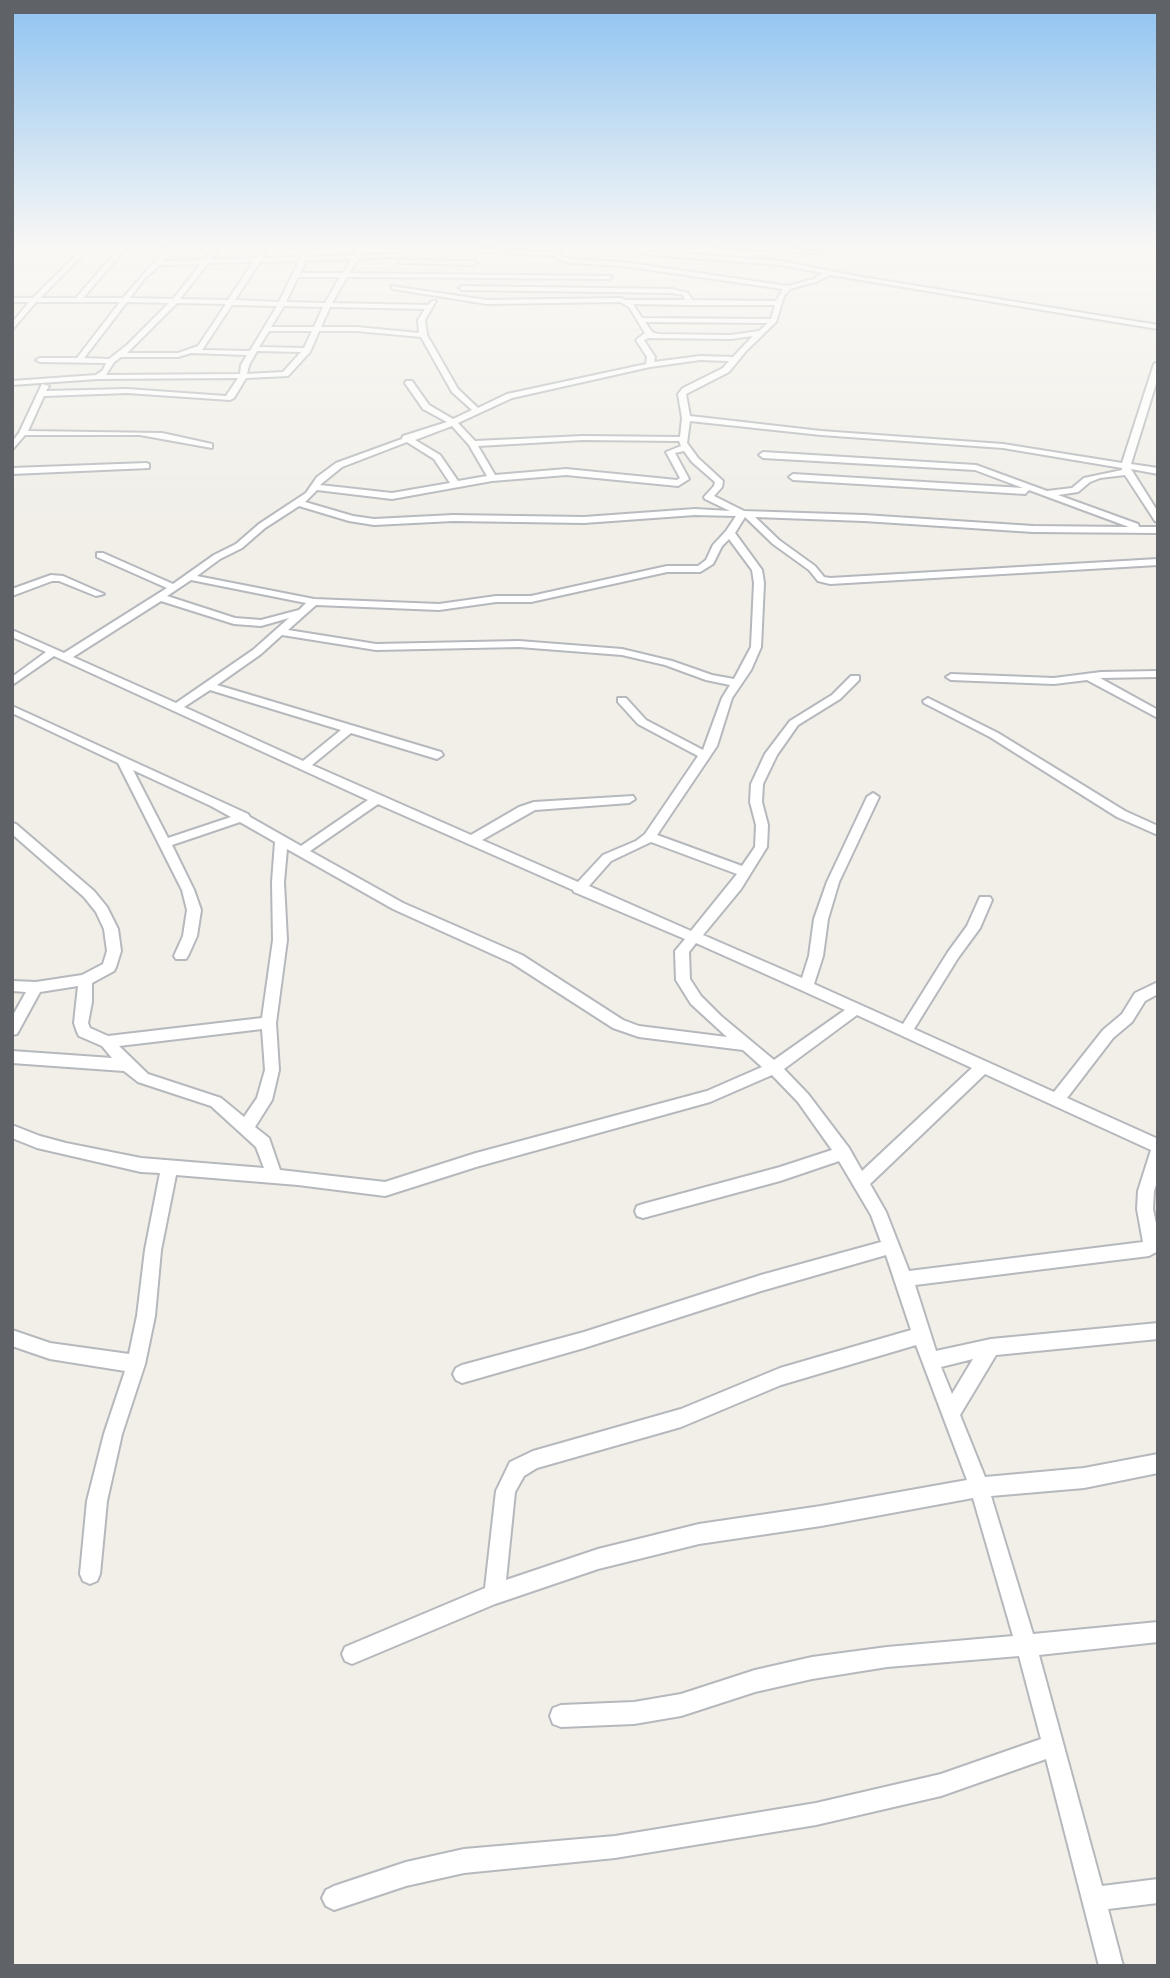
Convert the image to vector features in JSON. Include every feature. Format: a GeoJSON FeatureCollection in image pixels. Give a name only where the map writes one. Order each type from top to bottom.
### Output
{"type":"FeatureCollection","features":[{"type":"Feature","properties":{"kind":"street"},"geometry":{"type":"LineString","coordinates":[[80,359],[93,339]]}},
{"type":"Feature","properties":{"kind":"street"},"geometry":{"type":"LineString","coordinates":[[40,360],[111,360],[136,339]]}},
{"type":"Feature","properties":{"kind":"street"},"geometry":{"type":"LineString","coordinates":[[194,352],[208,339]]}},
{"type":"Feature","properties":{"kind":"street"},"geometry":{"type":"LineString","coordinates":[[41,394],[127,391],[227,398],[243,376],[242,372],[260,339]]}},
{"type":"Feature","properties":{"kind":"street"},"geometry":{"type":"LineString","coordinates":[[12,383],[98,377],[285,374],[307,350],[313,339]]}},
{"type":"Feature","properties":{"kind":"street"},"geometry":{"type":"LineString","coordinates":[[426,339],[455,390],[476,410]]}},
{"type":"Feature","properties":{"kind":"street"},"geometry":{"type":"LineString","coordinates":[[641,339],[651,357],[650,365]]}},
{"type":"Feature","properties":{"kind":"street"},"geometry":{"type":"LineString","coordinates":[[684,444],[685,418],[682,399],[686,390],[717,376],[754,339]]}},
{"type":"Feature","properties":{"kind":"street"},"geometry":{"type":"LineString","coordinates":[[120,355],[307,350]]}},
{"type":"Feature","properties":{"kind":"street"},"geometry":{"type":"LineString","coordinates":[[12,682],[159,597],[217,557],[239,546],[262,526],[299,503],[320,478],[339,464],[453,422],[510,396],[650,365],[700,358],[736,359]]}},
{"type":"Feature","properties":{"kind":"street"},"geometry":{"type":"LineString","coordinates":[[98,377],[106,371],[111,360]]}},
{"type":"Feature","properties":{"kind":"street"},"geometry":{"type":"LineString","coordinates":[[1158,364],[1127,469],[1158,519]]}},
{"type":"Feature","properties":{"kind":"street"},"geometry":{"type":"LineString","coordinates":[[12,448],[23,433],[47,382]]}},
{"type":"Feature","properties":{"kind":"street"},"geometry":{"type":"LineString","coordinates":[[409,383],[426,407],[453,422],[472,444],[492,478]]}},
{"type":"Feature","properties":{"kind":"street"},"geometry":{"type":"LineString","coordinates":[[17,421],[32,416]]}},
{"type":"Feature","properties":{"kind":"street"},"geometry":{"type":"LineString","coordinates":[[685,418],[821,433],[1003,446],[1127,469],[1158,471]]}},
{"type":"Feature","properties":{"kind":"street"},"geometry":{"type":"LineString","coordinates":[[23,433],[140,433],[162,435],[209,446]]}},
{"type":"Feature","properties":{"kind":"street"},"geometry":{"type":"LineString","coordinates":[[406,438],[437,457],[457,486]]}},
{"type":"Feature","properties":{"kind":"street"},"geometry":{"type":"LineString","coordinates":[[472,444],[583,438],[684,444],[719,481],[718,486],[708,496],[736,509],[806,563],[821,579],[830,581],[1158,562]]}},
{"type":"Feature","properties":{"kind":"street"},"geometry":{"type":"LineString","coordinates":[[314,487],[392,496],[492,478],[566,472],[678,483],[685,479],[670,452],[684,444]]}},
{"type":"Feature","properties":{"kind":"street"},"geometry":{"type":"LineString","coordinates":[[763,455],[976,468],[1147,530]]}},
{"type":"Feature","properties":{"kind":"street"},"geometry":{"type":"LineString","coordinates":[[12,471],[146,466]]}},
{"type":"Feature","properties":{"kind":"street"},"geometry":{"type":"LineString","coordinates":[[793,477],[1040,492],[1070,491],[1087,480],[1127,469]]}},
{"type":"Feature","properties":{"kind":"street"},"geometry":{"type":"LineString","coordinates":[[299,503],[352,519],[374,522],[453,518],[584,520],[695,512],[864,518],[1033,529],[1158,530]]}},
{"type":"Feature","properties":{"kind":"street"},"geometry":{"type":"LineString","coordinates":[[189,577],[314,602],[428,607],[542,597],[667,569],[700,569],[710,562],[718,545],[744,515]]}},
{"type":"Feature","properties":{"kind":"street"},"geometry":{"type":"LineString","coordinates":[[579,889],[607,858],[640,844],[649,837],[711,746],[727,698],[756,647],[760,583],[754,564],[730,533]]}},
{"type":"Feature","properties":{"kind":"street"},"geometry":{"type":"LineString","coordinates":[[100,555],[174,588]]}},
{"type":"Feature","properties":{"kind":"street"},"geometry":{"type":"LineString","coordinates":[[12,593],[29,585],[60,578],[99,594]]}},
{"type":"Feature","properties":{"kind":"street"},"geometry":{"type":"LineString","coordinates":[[159,597],[226,620],[249,623],[268,622],[302,611]]}},
{"type":"Feature","properties":{"kind":"street"},"geometry":{"type":"LineString","coordinates":[[176,708],[282,632],[314,602]]}},
{"type":"Feature","properties":{"kind":"street"},"geometry":{"type":"LineString","coordinates":[[282,632],[384,648],[519,644],[622,652],[668,663],[710,678],[737,683]]}},
{"type":"Feature","properties":{"kind":"street"},"geometry":{"type":"LineString","coordinates":[[12,633],[377,799],[806,986],[1158,1146]]}},
{"type":"Feature","properties":{"kind":"street"},"geometry":{"type":"LineString","coordinates":[[951,677],[1008,681],[1158,674]]}},
{"type":"Feature","properties":{"kind":"street"},"geometry":{"type":"LineString","coordinates":[[855,678],[836,697],[794,723],[771,754],[763,769],[756,802],[762,825],[761,847],[724,901],[691,937],[682,951],[684,979],[696,1000],[744,1045],[774,1068],[803,1098],[843,1153],[878,1212],[904,1279],[930,1361],[979,1487],[1027,1646],[1111,1966]]}},
{"type":"Feature","properties":{"kind":"street"},"geometry":{"type":"LineString","coordinates":[[1091,678],[1158,715]]}},
{"type":"Feature","properties":{"kind":"street"},"geometry":{"type":"LineString","coordinates":[[209,686],[437,755]]}},
{"type":"Feature","properties":{"kind":"street"},"geometry":{"type":"LineString","coordinates":[[622,700],[642,722],[704,755]]}},
{"type":"Feature","properties":{"kind":"street"},"geometry":{"type":"LineString","coordinates":[[928,701],[994,735],[1121,814],[1158,831]]}},
{"type":"Feature","properties":{"kind":"street"},"geometry":{"type":"LineString","coordinates":[[12,709],[244,817],[398,906],[517,959],[618,1024],[639,1031],[744,1045]]}},
{"type":"Feature","properties":{"kind":"street"},"geometry":{"type":"LineString","coordinates":[[304,766],[349,729]]}},
{"type":"Feature","properties":{"kind":"street"},"geometry":{"type":"LineString","coordinates":[[121,759],[188,890],[194,910],[190,936],[181,956]]}},
{"type":"Feature","properties":{"kind":"street"},"geometry":{"type":"LineString","coordinates":[[806,986],[816,956],[821,919],[833,882],[873,797]]}},
{"type":"Feature","properties":{"kind":"street"},"geometry":{"type":"LineString","coordinates":[[302,851],[377,799]]}},
{"type":"Feature","properties":{"kind":"street"},"geometry":{"type":"LineString","coordinates":[[471,841],[534,806],[629,799]]}},
{"type":"Feature","properties":{"kind":"street"},"geometry":{"type":"LineString","coordinates":[[163,844],[244,817]]}},
{"type":"Feature","properties":{"kind":"street"},"geometry":{"type":"LineString","coordinates":[[12,827],[89,894],[111,929],[113,960],[109,967],[85,980],[36,987],[12,986]]}},
{"type":"Feature","properties":{"kind":"street"},"geometry":{"type":"LineString","coordinates":[[649,837],[746,872]]}},
{"type":"Feature","properties":{"kind":"street"},"geometry":{"type":"LineString","coordinates":[[247,1126],[264,1100],[272,1070],[269,1023],[280,940],[278,882],[281,839]]}},
{"type":"Feature","properties":{"kind":"street"},"geometry":{"type":"LineString","coordinates":[[905,1032],[974,928],[985,900]]}},
{"type":"Feature","properties":{"kind":"street"},"geometry":{"type":"LineString","coordinates":[[85,980],[82,1028],[91,1036],[107,1042],[269,1023]]}},
{"type":"Feature","properties":{"kind":"street"},"geometry":{"type":"LineString","coordinates":[[12,1030],[36,987]]}},
{"type":"Feature","properties":{"kind":"street"},"geometry":{"type":"LineString","coordinates":[[1057,1100],[1108,1034],[1127,1018],[1140,997],[1158,987]]}},
{"type":"Feature","properties":{"kind":"street"},"geometry":{"type":"LineString","coordinates":[[12,1131],[65,1150],[169,1168],[274,1176],[385,1189],[476,1160],[710,1096],[774,1068],[856,1009]]}},
{"type":"Feature","properties":{"kind":"street"},"geometry":{"type":"LineString","coordinates":[[107,1042],[143,1079],[216,1102],[247,1126],[263,1143],[274,1176]]}},
{"type":"Feature","properties":{"kind":"street"},"geometry":{"type":"LineString","coordinates":[[12,1056],[127,1065]]}},
{"type":"Feature","properties":{"kind":"street"},"geometry":{"type":"LineString","coordinates":[[862,1182],[982,1068]]}},
{"type":"Feature","properties":{"kind":"street"},"geometry":{"type":"LineString","coordinates":[[904,1279],[1149,1249],[1152,1246],[1145,1209],[1146,1191],[1158,1152]]}},
{"type":"Feature","properties":{"kind":"street"},"geometry":{"type":"LineString","coordinates":[[643,1211],[780,1174],[843,1153]]}},
{"type":"Feature","properties":{"kind":"street"},"geometry":{"type":"LineString","coordinates":[[90,1574],[97,1501],[113,1434],[136,1364],[146,1316],[153,1250],[169,1168]]}},
{"type":"Feature","properties":{"kind":"street"},"geometry":{"type":"LineString","coordinates":[[462,1374],[584,1340],[761,1283],[841,1262],[891,1245]]}},
{"type":"Feature","properties":{"kind":"street"},"geometry":{"type":"LineString","coordinates":[[930,1361],[991,1347],[1158,1331]]}},
{"type":"Feature","properties":{"kind":"street"},"geometry":{"type":"LineString","coordinates":[[494,1594],[506,1491],[517,1469],[533,1460],[681,1418],[780,1377],[921,1335]]}},
{"type":"Feature","properties":{"kind":"street"},"geometry":{"type":"LineString","coordinates":[[12,1338],[50,1351],[136,1364]]}},
{"type":"Feature","properties":{"kind":"street"},"geometry":{"type":"LineString","coordinates":[[950,1414],[991,1347]]}},
{"type":"Feature","properties":{"kind":"street"},"geometry":{"type":"LineString","coordinates":[[352,1654],[494,1594],[598,1559],[699,1534],[821,1516],[979,1487],[1084,1478],[1158,1463]]}},
{"type":"Feature","properties":{"kind":"street"},"geometry":{"type":"LineString","coordinates":[[561,1716],[634,1713],[681,1705],[755,1681],[812,1668],[887,1657],[1158,1632]]}},
{"type":"Feature","properties":{"kind":"street"},"geometry":{"type":"LineString","coordinates":[[334,1898],[406,1874],[464,1861],[615,1847],[816,1814],[941,1785],[1054,1745]]}},
{"type":"Feature","properties":{"kind":"street"},"geometry":{"type":"LineString","coordinates":[[1092,1899],[1158,1891]]}}]}
